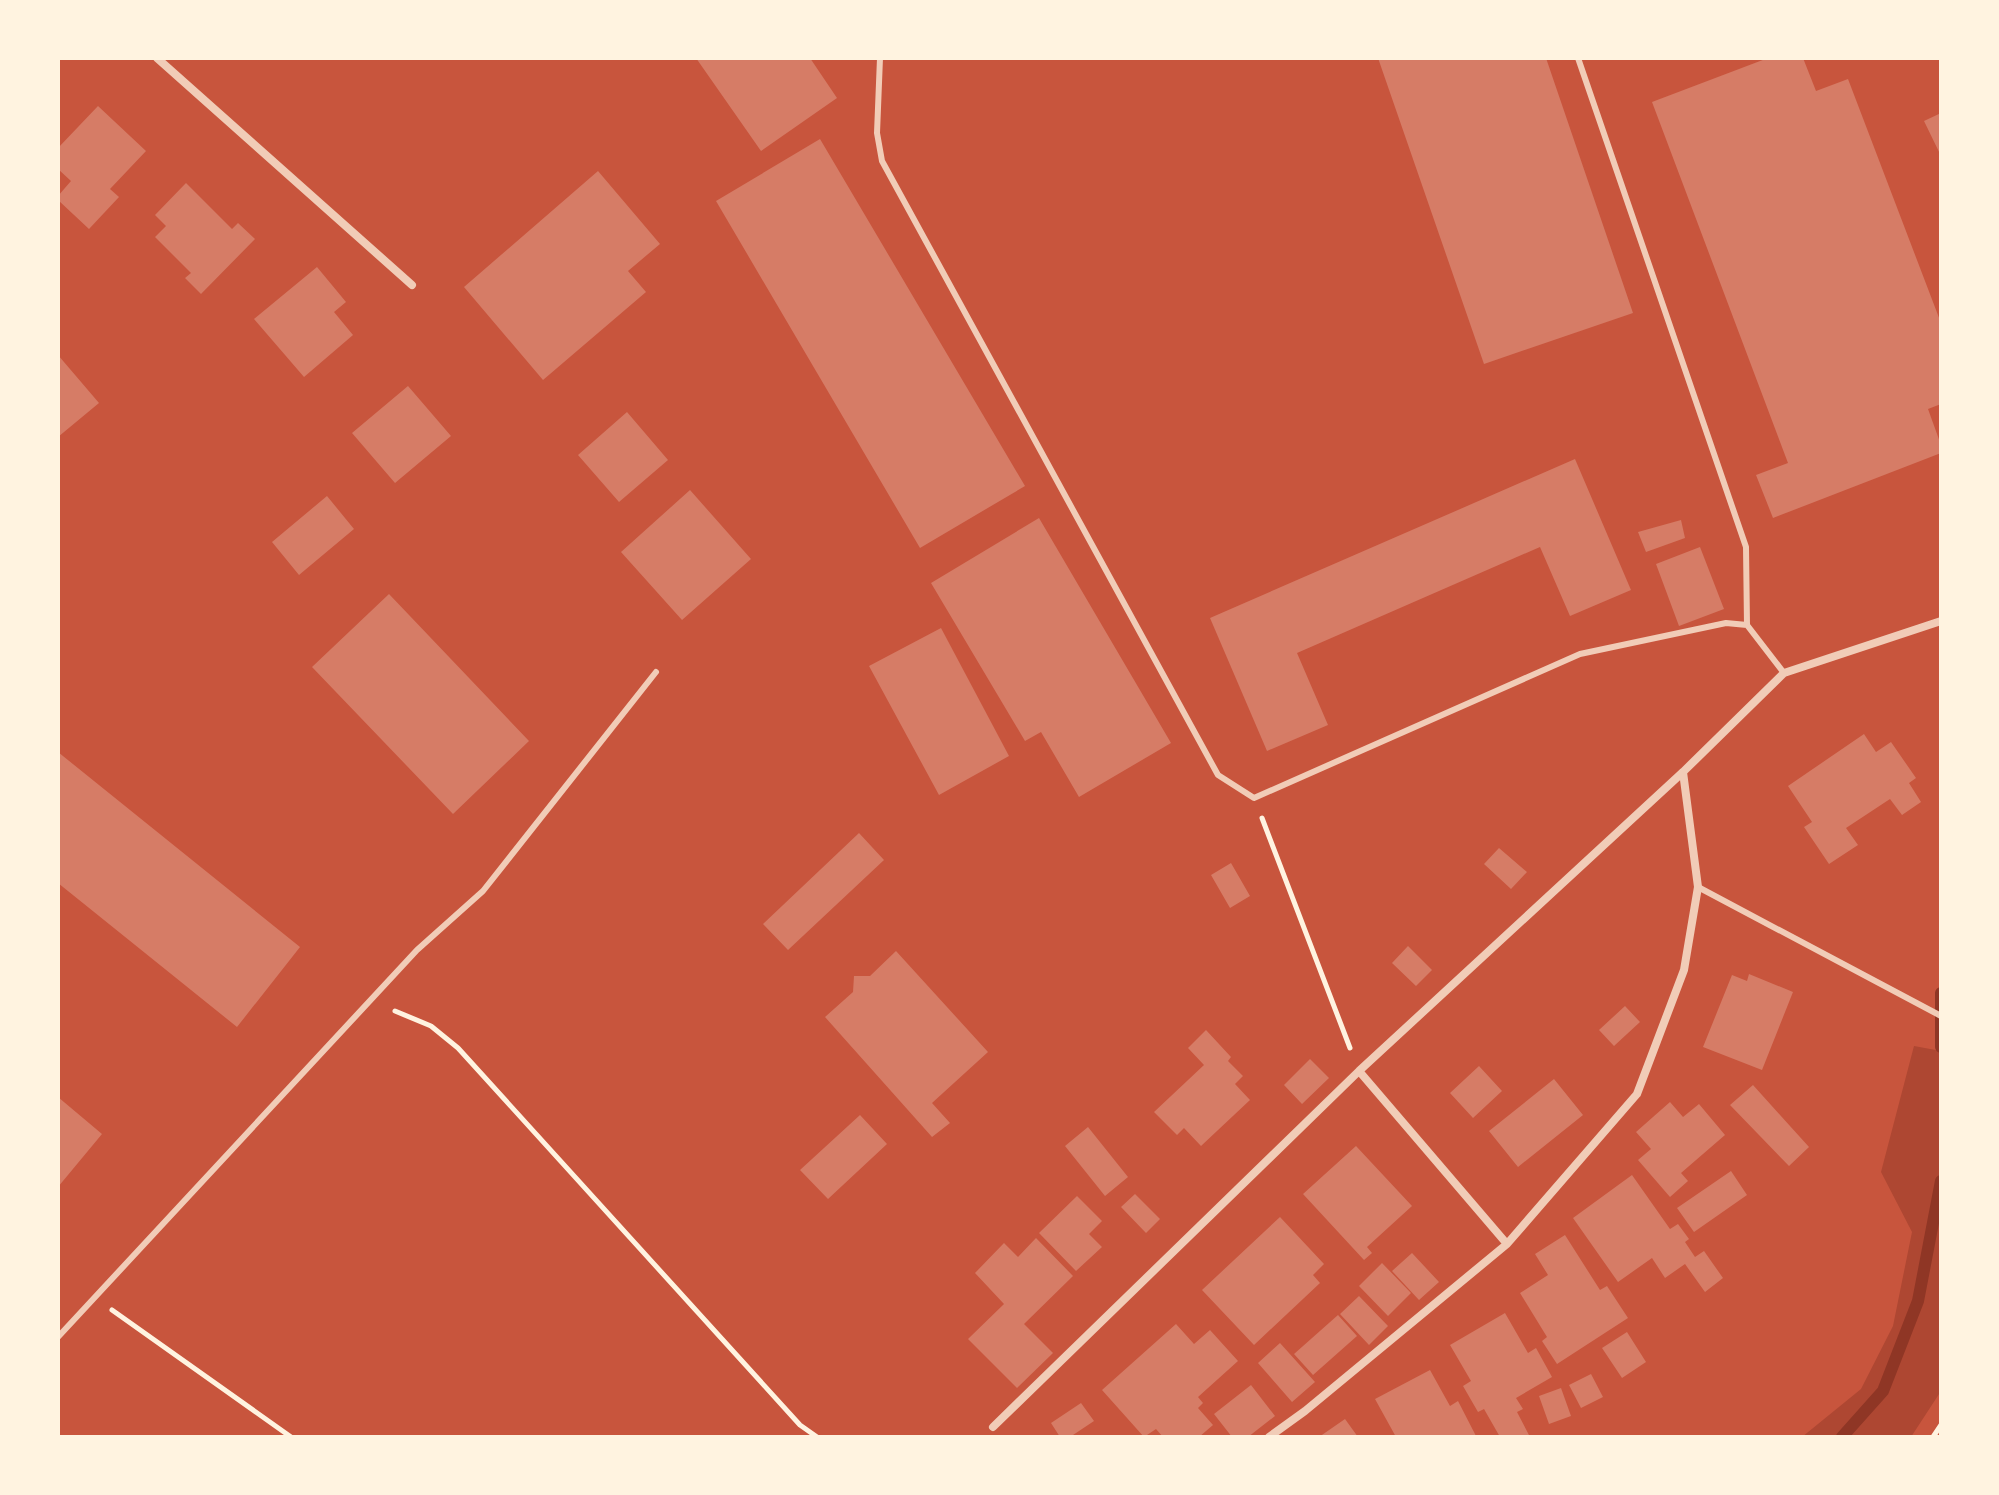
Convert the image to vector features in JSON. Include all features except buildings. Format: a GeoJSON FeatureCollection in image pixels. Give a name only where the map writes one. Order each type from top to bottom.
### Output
{"type":"FeatureCollection","features":[{"type":"Feature","properties":{"kind":"street"},"geometry":{"type":"LineString","coordinates":[[157,58],[412,285]]}},
{"type":"Feature","properties":{"kind":"street"},"geometry":{"type":"LineString","coordinates":[[993,1427],[1359,1071],[1683,772],[1784,673],[1941,621]]}},
{"type":"Feature","properties":{"kind":"street"},"geometry":{"type":"LineString","coordinates":[[1269,1437],[1305,1411],[1507,1244],[1637,1094],[1684,970],[1698,887],[1683,772]]}},
{"type":"Feature","properties":{"kind":"street"},"geometry":{"type":"LineString","coordinates":[[1359,1071],[1507,1244]]}},
{"type":"Feature","properties":{"kind":"lane"},"geometry":{"type":"LineString","coordinates":[[880,58],[877,133],[882,161],[1218,775],[1254,798],[1580,654],[1726,623],[1747,625]]}},
{"type":"Feature","properties":{"kind":"lane"},"geometry":{"type":"LineString","coordinates":[[1578,58],[1746,547],[1747,625],[1784,673]]}},
{"type":"Feature","properties":{"kind":"lane"},"geometry":{"type":"LineString","coordinates":[[58,1337],[417,950],[483,891],[656,672]]}},
{"type":"Feature","properties":{"kind":"lane"},"geometry":{"type":"LineString","coordinates":[[1698,887],[1941,1016]]}},
{"type":"Feature","properties":{"kind":"path"},"geometry":{"type":"LineString","coordinates":[[1254,798],[1359,1071]]}},
{"type":"Feature","properties":{"kind":"path"},"geometry":{"type":"LineString","coordinates":[[372,1001],[431,1026],[458,1048],[800,1425],[817,1437]]}},
{"type":"Feature","properties":{"kind":"path"},"geometry":{"type":"LineString","coordinates":[[95,1298],[291,1437]]}},
{"type":"Feature","properties":{"kind":"path"},"geometry":{"type":"LineString","coordinates":[[1933,1437],[1941,1425]]}},
{"type":"Feature","properties":{"kind":"shaded area"},"geometry":{"type":"Polygon","coordinates":[[[1914,1046],[1941,1051],[1941,1391],[1911,1437],[1802,1437],[1861,1389],[1893,1326],[1912,1232],[1881,1172],[1914,1046]]]}},
{"type":"Feature","properties":{"kind":"waterway"},"geometry":{"type":"LineString","coordinates":[[1941,993],[1941,1047]]}},
{"type":"Feature","properties":{"kind":"waterway"},"geometry":{"type":"LineString","coordinates":[[1842,1437],[1883,1391],[1918,1301],[1941,1181]]}}]}
